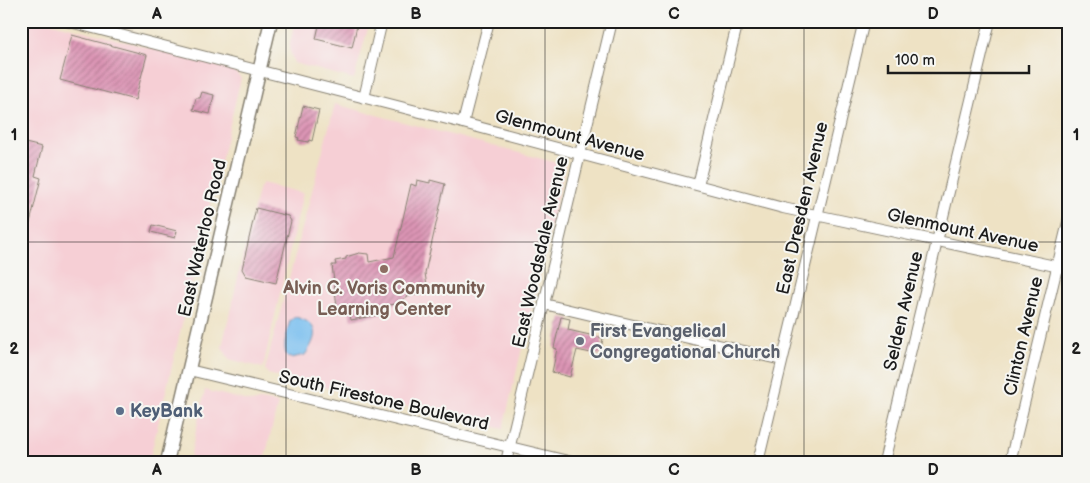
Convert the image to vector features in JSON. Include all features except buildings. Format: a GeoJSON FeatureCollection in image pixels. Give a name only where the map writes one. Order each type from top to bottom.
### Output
{"type":"FeatureCollection","features":[{"type":"Feature","properties":{"kind":"main road","name":"East Waterloo Road"},"geometry":{"type":"LineString","coordinates":[[167,462],[271,21]]}},
{"type":"Feature","properties":{"kind":"street","name":"Glenmount Avenue"},"geometry":{"type":"LineString","coordinates":[[66,21],[816,215],[1069,269]]}},
{"type":"Feature","properties":{"kind":"street"},"geometry":{"type":"LineString","coordinates":[[364,98],[382,21]]}},
{"type":"Feature","properties":{"kind":"street"},"geometry":{"type":"LineString","coordinates":[[463,123],[489,21]]}},
{"type":"Feature","properties":{"kind":"street","name":"East Woodsdale Avenue"},"geometry":{"type":"LineString","coordinates":[[506,462],[612,21]]}},
{"type":"Feature","properties":{"kind":"street"},"geometry":{"type":"LineString","coordinates":[[698,185],[738,21]]}},
{"type":"Feature","properties":{"kind":"street","name":"East Dresden Avenue"},"geometry":{"type":"LineString","coordinates":[[758,462],[864,21]]}},
{"type":"Feature","properties":{"kind":"street","name":"Selden Avenue"},"geometry":{"type":"LineString","coordinates":[[884,462],[990,21]]}},
{"type":"Feature","properties":{"kind":"street","name":"Clinton Avenue"},"geometry":{"type":"LineString","coordinates":[[1010,462],[1069,218]]}},
{"type":"Feature","properties":{"kind":"street"},"geometry":{"type":"LineString","coordinates":[[544,304],[782,360]]}},
{"type":"Feature","properties":{"kind":"street","name":"South Firestone Boulevard"},"geometry":{"type":"LineString","coordinates":[[189,370],[572,462]]}},
{"type":"Feature","properties":{"kind":"shaded area"},"geometry":{"type":"Polygon","coordinates":[[[21,21],[45,21],[217,65],[234,71],[241,78],[149,462],[21,462],[21,21]]]}},
{"type":"Feature","properties":{"kind":"shaded area"},"geometry":{"type":"Polygon","coordinates":[[[295,21],[370,21],[354,79],[294,63],[289,48],[295,21]]]}},
{"type":"Feature","properties":{"kind":"shaded area"},"geometry":{"type":"Polygon","coordinates":[[[335,104],[565,165],[503,429],[268,374],[265,369],[335,104]]]}},
{"type":"Feature","properties":{"kind":"shaded area"},"geometry":{"type":"Polygon","coordinates":[[[262,183],[303,193],[263,368],[229,359],[222,347],[258,190],[262,183]]]}},
{"type":"Feature","properties":{"kind":"shaded area"},"geometry":{"type":"Polygon","coordinates":[[[205,390],[252,402],[260,400],[278,403],[264,462],[189,462],[205,390]]]}},
{"type":"Feature","properties":{"kind":"water"},"geometry":{"type":"Polygon","coordinates":[[[295,317],[309,323],[313,327],[314,337],[305,355],[291,358],[287,357],[285,344],[290,321],[295,317]]]}},
{"type":"Feature","properties":{"kind":"place","name":"Alvin C. Voris Community Learning Center"},"geometry":{"type":"Point","coordinates":[384,269]}},
{"type":"Feature","properties":{"kind":"place","name":"First Evangelical Congregational Church"},"geometry":{"type":"Point","coordinates":[580,341]}},
{"type":"Feature","properties":{"kind":"place","name":"KeyBank"},"geometry":{"type":"Point","coordinates":[120,411]}}]}
